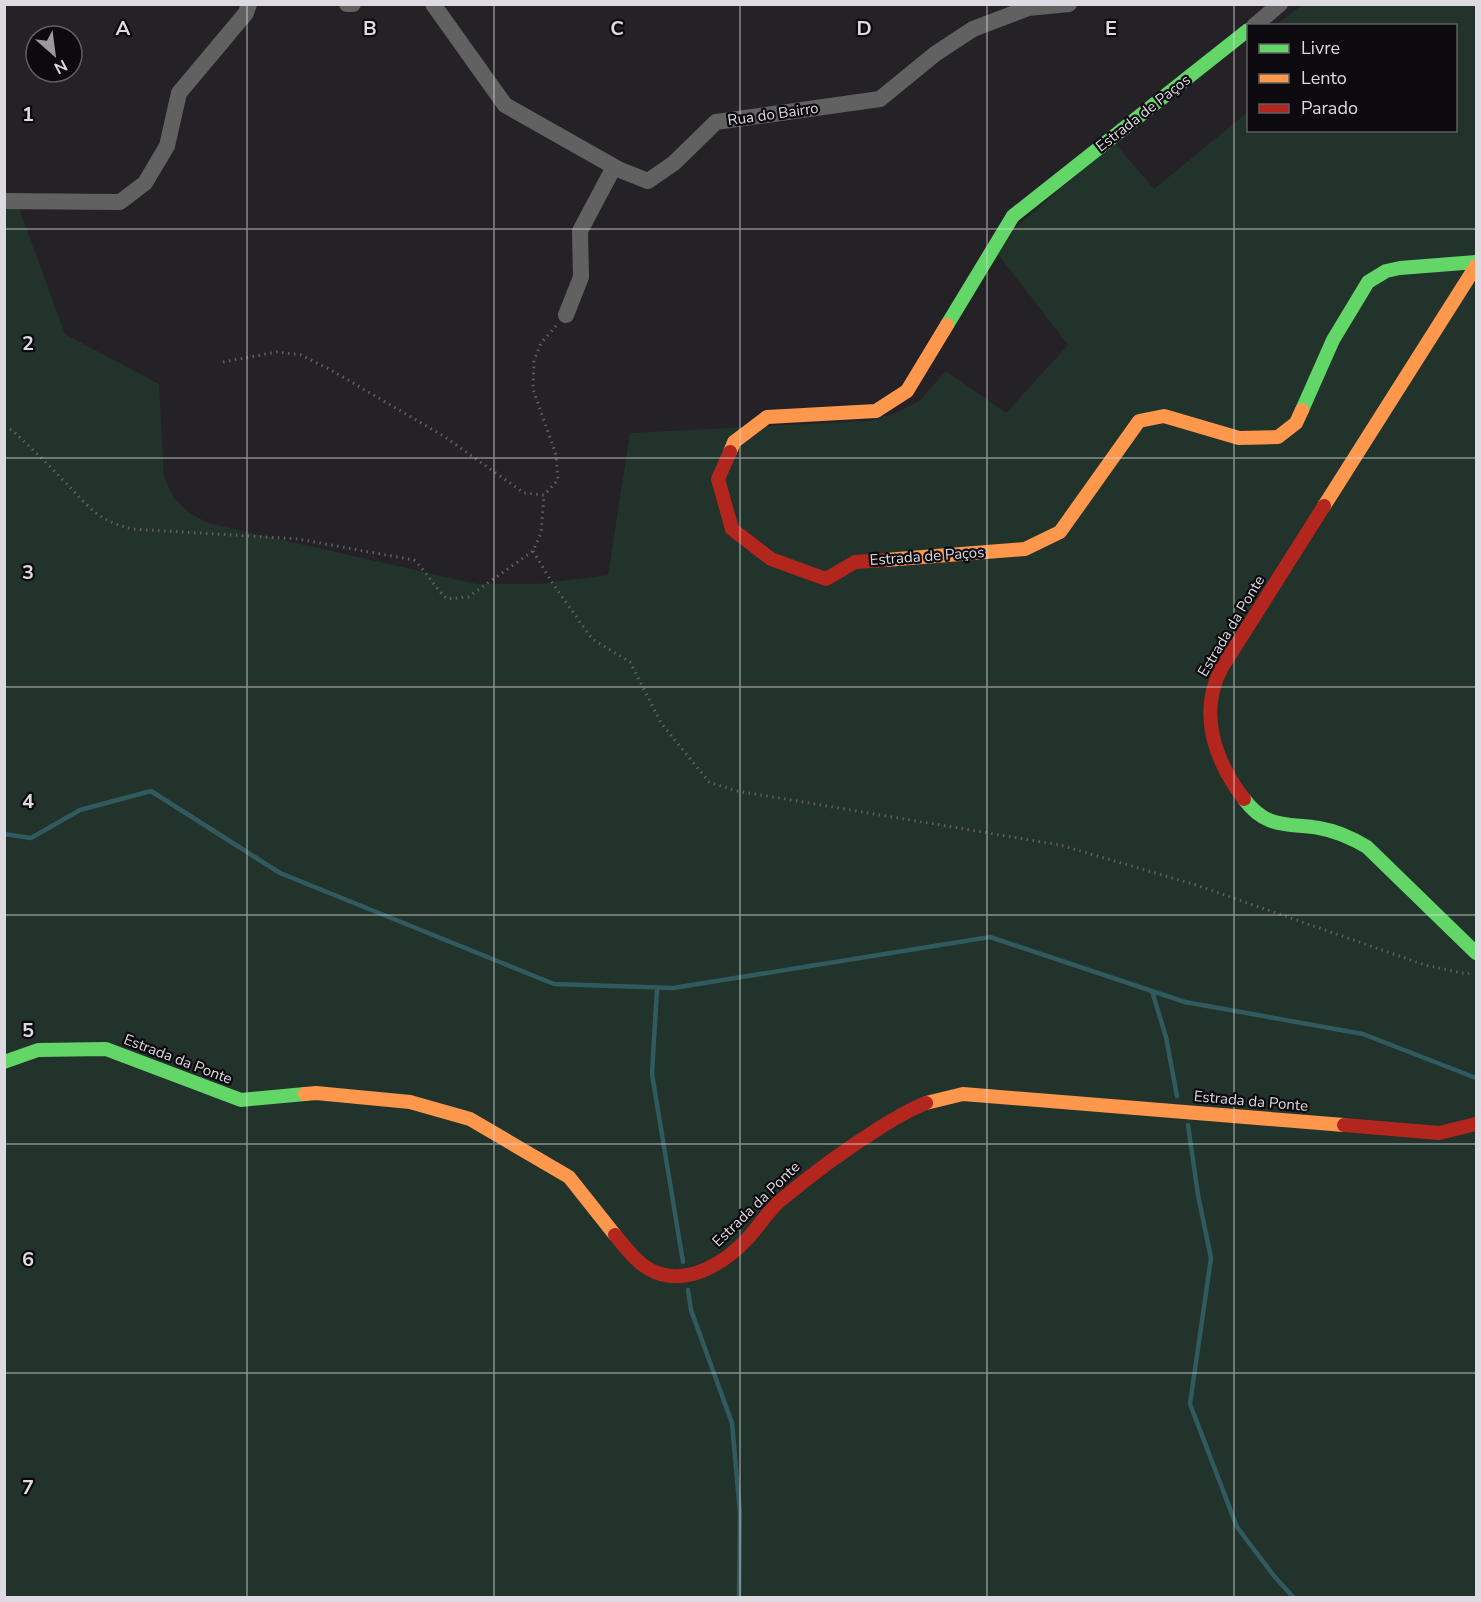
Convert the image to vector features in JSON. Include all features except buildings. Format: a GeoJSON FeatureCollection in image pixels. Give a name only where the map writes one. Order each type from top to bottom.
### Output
{"type":"FeatureCollection","features":[{"type":"Feature","properties":{"kind":"street"},"geometry":{"type":"LineString","coordinates":[[4,201],[120,202],[145,183],[167,146],[179,93],[246,13],[249,4]]}},
{"type":"Feature","properties":{"kind":"street"},"geometry":{"type":"LineString","coordinates":[[346,4],[353,4]]}},
{"type":"Feature","properties":{"kind":"street","name":"Rua do Bairro"},"geometry":{"type":"LineString","coordinates":[[433,4],[505,105],[614,166],[648,181],[674,163],[716,122],[880,99],[935,54],[973,29],[1028,8],[1069,4]]}},
{"type":"Feature","properties":{"kind":"street"},"geometry":{"type":"LineString","coordinates":[[1256,24],[1280,4]]}},
{"type":"Feature","properties":{"kind":"street","name":"Estrada de Paços"},"geometry":{"type":"LineString","coordinates":[[1247,31],[1013,216],[907,391],[876,411],[767,417],[734,442],[718,479],[732,529],[771,559],[826,579],[855,562],[1025,549],[1060,532],[1138,421],[1164,416],[1239,438],[1278,437],[1296,423],[1333,340],[1368,282],[1386,271],[1400,268],[1476,264]]}},
{"type":"Feature","properties":{"kind":"street"},"geometry":{"type":"LineString","coordinates":[[566,315],[581,277],[580,231],[614,166]]}},
{"type":"Feature","properties":{"kind":"street","name":"Estrada da Ponte"},"geometry":{"type":"LineString","coordinates":[[1476,264],[1221,669],[1213,687],[1209,706],[1213,736],[1230,777],[1256,812],[1275,824],[1335,831],[1367,846],[1476,953]]}},
{"type":"Feature","properties":{"kind":"street","name":"Estrada da Ponte"},"geometry":{"type":"LineString","coordinates":[[4,1062],[38,1050],[106,1049],[241,1100],[316,1093],[410,1102],[470,1119],[568,1177],[639,1263],[654,1272],[673,1276],[683,1276],[709,1268],[728,1257],[748,1238],[774,1206],[823,1165],[911,1109],[930,1100],[950,1095],[963,1094],[1439,1133],[1476,1124]]}},
{"type":"Feature","properties":{"kind":"path"},"geometry":{"type":"LineString","coordinates":[[4,428],[12,430],[87,506],[114,525],[133,529],[298,539],[414,560],[428,573],[435,587],[447,599],[468,597],[533,551],[541,533],[544,495],[558,480],[556,455],[533,389],[534,361],[541,343],[566,315]]}},
{"type":"Feature","properties":{"kind":"path"},"geometry":{"type":"LineString","coordinates":[[223,362],[277,352],[301,355],[331,370],[445,437],[524,493],[544,495]]}},
{"type":"Feature","properties":{"kind":"path"},"geometry":{"type":"LineString","coordinates":[[533,551],[592,639],[630,662],[661,723],[709,782],[737,791],[1060,845],[1196,885],[1425,965],[1467,974],[1476,970]]}},
{"type":"Feature","properties":{"kind":"green space"},"geometry":{"type":"Polygon","coordinates":[[[1302,5],[1476,5],[1476,1597],[5,1597],[4,208],[19,208],[65,334],[159,384],[164,478],[175,499],[188,512],[208,523],[477,584],[538,584],[608,575],[630,433],[869,421],[896,413],[919,401],[946,371],[1006,413],[1068,345],[997,253],[1013,229],[1115,143],[1154,189],[1247,113],[1247,132],[1457,132],[1457,24],[1277,24],[1302,5]]]}},
{"type":"Feature","properties":{"kind":"waterway"},"geometry":{"type":"LineString","coordinates":[[4,834],[31,838],[80,810],[151,791],[280,873],[554,984],[673,988],[990,937],[1185,1002],[1363,1034],[1476,1078]]}},
{"type":"Feature","properties":{"kind":"waterway"},"geometry":{"type":"LineString","coordinates":[[657,988],[652,1074],[683,1262]]}},
{"type":"Feature","properties":{"kind":"waterway"},"geometry":{"type":"LineString","coordinates":[[1152,991],[1166,1037],[1177,1096]]}},
{"type":"Feature","properties":{"kind":"waterway"},"geometry":{"type":"LineString","coordinates":[[1188,1125],[1198,1195],[1211,1258],[1190,1404],[1237,1527],[1274,1576],[1294,1598]]}},
{"type":"Feature","properties":{"kind":"waterway"},"geometry":{"type":"LineString","coordinates":[[688,1290],[691,1310],[732,1423],[740,1513],[739,1598]]}},
{"type":"Feature","properties":{"kind":"traffic: fast"},"geometry":{"type":"LineString","coordinates":[[947,325],[1013,216],[1247,31]]}},
{"type":"Feature","properties":{"kind":"traffic: fast"},"geometry":{"type":"LineString","coordinates":[[1302,410],[1333,340],[1368,282],[1386,271],[1400,268],[1476,262]]}},
{"type":"Feature","properties":{"kind":"traffic: fast"},"geometry":{"type":"LineString","coordinates":[[1244,799],[1252,809],[1269,820],[1287,825],[1332,831],[1367,847],[1476,953]]}},
{"type":"Feature","properties":{"kind":"traffic: fast"},"geometry":{"type":"LineString","coordinates":[[4,1062],[38,1050],[106,1049],[241,1100],[305,1094]]}},
{"type":"Feature","properties":{"kind":"traffic: slow"},"geometry":{"type":"LineString","coordinates":[[1324,506],[1476,266]]}},
{"type":"Feature","properties":{"kind":"traffic: slow"},"geometry":{"type":"LineString","coordinates":[[730,452],[734,442],[767,417],[876,411],[907,391],[947,325]]}},
{"type":"Feature","properties":{"kind":"traffic: slow"},"geometry":{"type":"LineString","coordinates":[[885,560],[1025,549],[1060,532],[1139,421],[1164,416],[1239,438],[1278,437],[1296,423],[1302,410]]}},
{"type":"Feature","properties":{"kind":"traffic: slow"},"geometry":{"type":"LineString","coordinates":[[305,1094],[316,1093],[410,1102],[470,1119],[569,1177],[615,1235]]}},
{"type":"Feature","properties":{"kind":"traffic: slow"},"geometry":{"type":"LineString","coordinates":[[926,1103],[963,1094],[1344,1125]]}},
{"type":"Feature","properties":{"kind":"traffic: jam"},"geometry":{"type":"LineString","coordinates":[[730,452],[718,479],[732,529],[771,559],[826,579],[855,562],[885,560]]}},
{"type":"Feature","properties":{"kind":"traffic: jam"},"geometry":{"type":"LineString","coordinates":[[1244,799],[1225,769],[1213,737],[1211,703],[1214,686],[1221,669],[1324,506]]}},
{"type":"Feature","properties":{"kind":"traffic: jam"},"geometry":{"type":"LineString","coordinates":[[615,1235],[638,1261],[655,1272],[668,1276],[681,1276],[706,1269],[739,1247],[776,1204],[817,1171],[881,1127],[926,1103]]}},
{"type":"Feature","properties":{"kind":"traffic: jam"},"geometry":{"type":"LineString","coordinates":[[1344,1125],[1439,1133],[1476,1124]]}}]}
